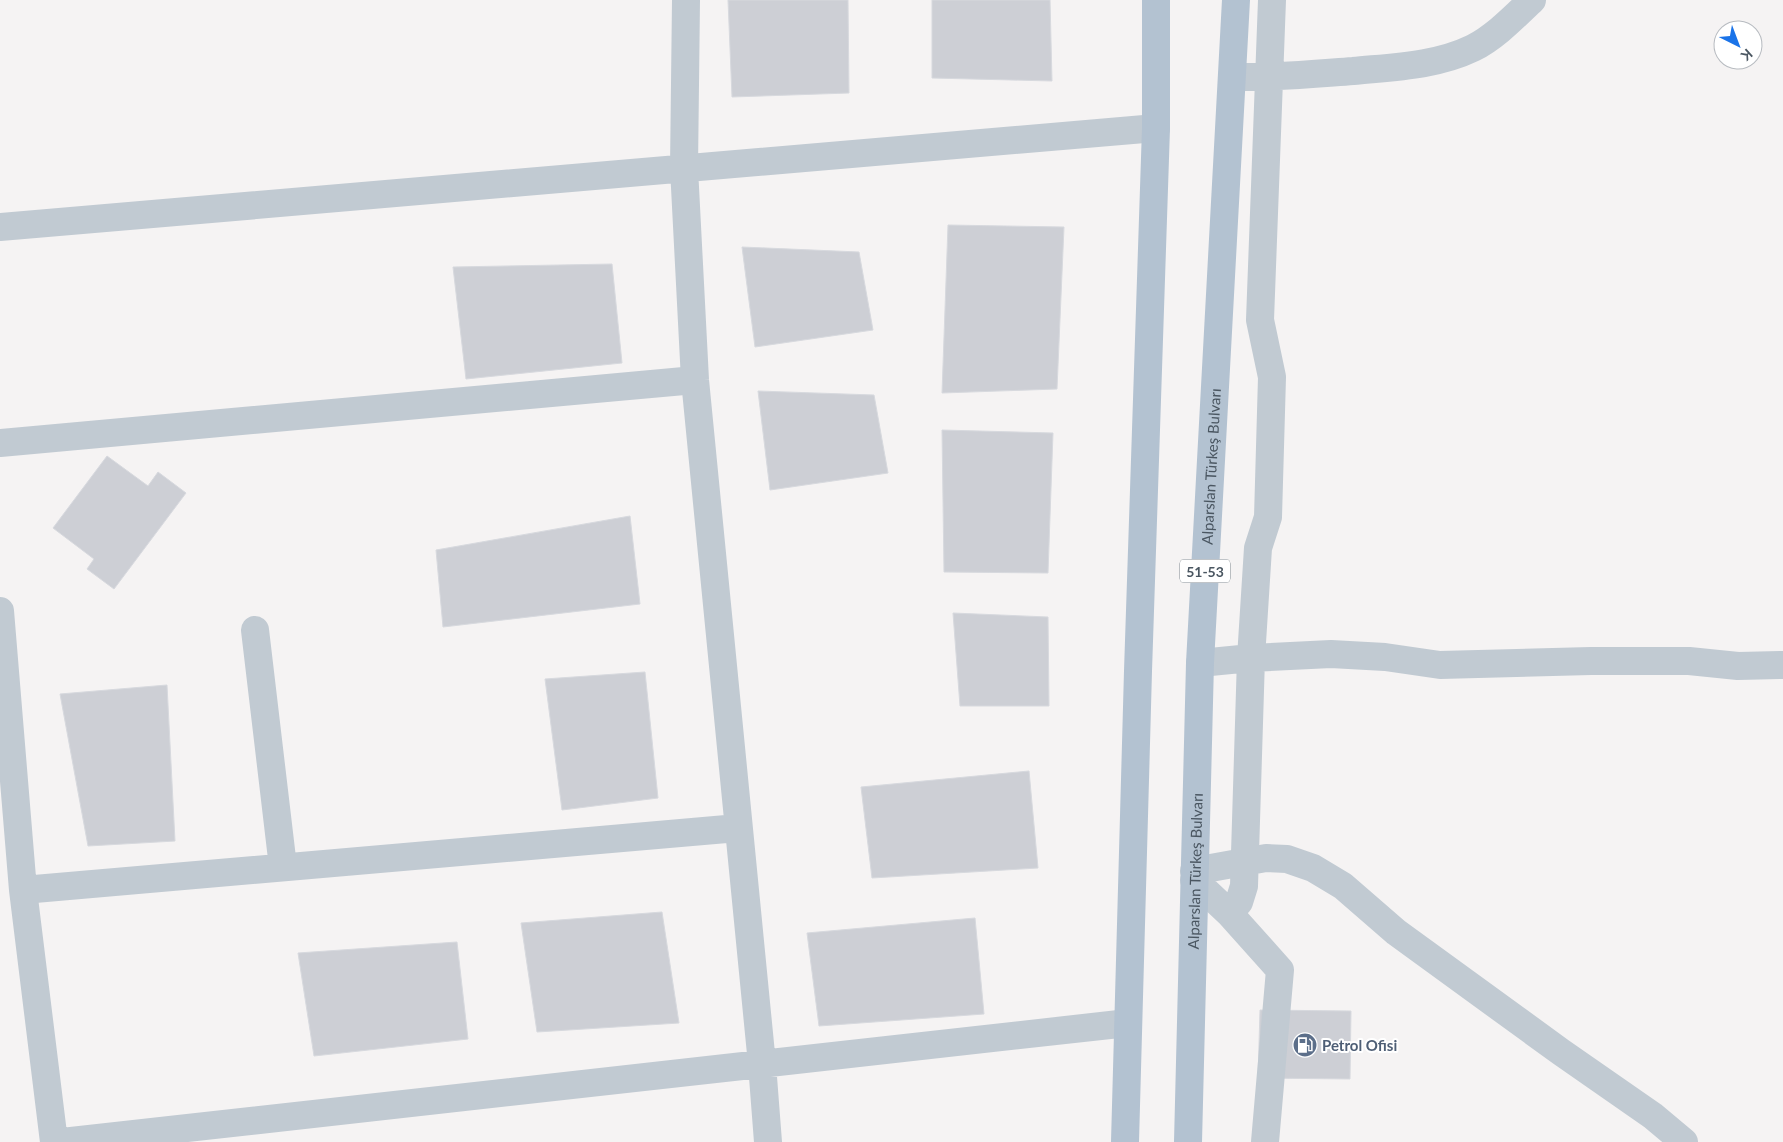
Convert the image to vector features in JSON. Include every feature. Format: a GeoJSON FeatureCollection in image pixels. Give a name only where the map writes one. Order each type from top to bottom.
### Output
{"type":"FeatureCollection","features":[{"type":"Feature","properties":{"kind":"main road"},"geometry":{"type":"LineString","coordinates":[[1125,1142],[1156,128],[1156,0]]}},
{"type":"Feature","properties":{"kind":"main road","name":"Alparslan Türkeş Bulvarı"},"geometry":{"type":"LineString","coordinates":[[1188,1142],[1200,663],[1236,0]]}},
{"type":"Feature","properties":{"kind":"street"},"geometry":{"type":"LineString","coordinates":[[686,0],[684,168],[695,380],[768,1142]]}},
{"type":"Feature","properties":{"kind":"street"},"geometry":{"type":"LineString","coordinates":[[1229,913],[1239,902],[1244,886],[1251,658],[1258,548],[1268,517],[1269,507],[1272,377],[1260,320],[1272,0]]}},
{"type":"Feature","properties":{"kind":"street"},"geometry":{"type":"LineString","coordinates":[[1232,77],[1268,78],[1416,65],[1450,57],[1474,48],[1500,29],[1532,0]]}},
{"type":"Feature","properties":{"kind":"street"},"geometry":{"type":"LineString","coordinates":[[0,227],[1156,128]]}},
{"type":"Feature","properties":{"kind":"street"},"geometry":{"type":"LineString","coordinates":[[0,443],[695,380]]}},
{"type":"Feature","properties":{"kind":"street"},"geometry":{"type":"LineString","coordinates":[[0,611],[23,890],[54,1142]]}},
{"type":"Feature","properties":{"kind":"street"},"geometry":{"type":"LineString","coordinates":[[255,630],[284,867]]}},
{"type":"Feature","properties":{"kind":"street"},"geometry":{"type":"LineString","coordinates":[[1200,663],[1251,658],[1332,654],[1385,657],[1440,665],[1591,661],[1689,661],[1738,666],[1783,665]]}},
{"type":"Feature","properties":{"kind":"street"},"geometry":{"type":"LineString","coordinates":[[23,890],[738,828]]}},
{"type":"Feature","properties":{"kind":"street"},"geometry":{"type":"LineString","coordinates":[[1265,1142],[1280,970],[1194,875],[1266,858],[1287,859],[1313,868],[1344,886],[1396,932],[1561,1052],[1653,1116],[1684,1142]]}},
{"type":"Feature","properties":{"kind":"street"},"geometry":{"type":"LineString","coordinates":[[62,1142],[1128,1023]]}},
{"type":"Feature","properties":{"kind":"building"},"geometry":{"type":"Polygon","coordinates":[[[728,0],[848,0],[849,93],[732,97],[728,0]]]}},
{"type":"Feature","properties":{"kind":"building"},"geometry":{"type":"Polygon","coordinates":[[[932,0],[1050,0],[1052,81],[932,78],[932,0]]]}},
{"type":"Feature","properties":{"kind":"building"},"geometry":{"type":"Polygon","coordinates":[[[948,225],[1064,227],[1057,389],[942,393],[948,225]]]}},
{"type":"Feature","properties":{"kind":"building"},"geometry":{"type":"Polygon","coordinates":[[[742,247],[859,252],[873,330],[755,347],[742,247]]]}},
{"type":"Feature","properties":{"kind":"building"},"geometry":{"type":"Polygon","coordinates":[[[612,264],[622,363],[466,379],[453,267],[612,264]]]}},
{"type":"Feature","properties":{"kind":"building"},"geometry":{"type":"Polygon","coordinates":[[[758,391],[874,395],[888,473],[770,490],[758,391]]]}},
{"type":"Feature","properties":{"kind":"building"},"geometry":{"type":"Polygon","coordinates":[[[942,430],[1053,433],[1048,573],[944,572],[942,430]]]}},
{"type":"Feature","properties":{"kind":"building"},"geometry":{"type":"Polygon","coordinates":[[[107,456],[148,486],[158,472],[186,493],[114,589],[87,569],[94,559],[53,528],[107,456]]]}},
{"type":"Feature","properties":{"kind":"building"},"geometry":{"type":"Polygon","coordinates":[[[630,516],[640,604],[443,627],[436,550],[630,516]]]}},
{"type":"Feature","properties":{"kind":"building"},"geometry":{"type":"Polygon","coordinates":[[[953,613],[1048,617],[1049,706],[960,706],[953,613]]]}},
{"type":"Feature","properties":{"kind":"building"},"geometry":{"type":"Polygon","coordinates":[[[645,672],[658,798],[562,810],[545,679],[645,672]]]}},
{"type":"Feature","properties":{"kind":"building"},"geometry":{"type":"Polygon","coordinates":[[[167,685],[175,841],[88,846],[60,694],[167,685]]]}},
{"type":"Feature","properties":{"kind":"building"},"geometry":{"type":"Polygon","coordinates":[[[1029,771],[1038,868],[872,878],[861,787],[1029,771]]]}},
{"type":"Feature","properties":{"kind":"building"},"geometry":{"type":"Polygon","coordinates":[[[662,912],[679,1023],[537,1032],[521,923],[662,912]]]}},
{"type":"Feature","properties":{"kind":"building"},"geometry":{"type":"Polygon","coordinates":[[[975,918],[984,1014],[819,1026],[807,933],[975,918]]]}},
{"type":"Feature","properties":{"kind":"building"},"geometry":{"type":"Polygon","coordinates":[[[457,942],[468,1039],[314,1056],[298,953],[457,942]]]}},
{"type":"Feature","properties":{"kind":"building","name":"Petrol Ofisi"},"geometry":{"type":"Polygon","coordinates":[[[1260,1010],[1351,1011],[1350,1079],[1258,1078],[1260,1010]]]}},
{"type":"Feature","properties":{"kind":"place","name":"Petrol Ofisi"},"geometry":{"type":"Point","coordinates":[1305,1045]}}]}
